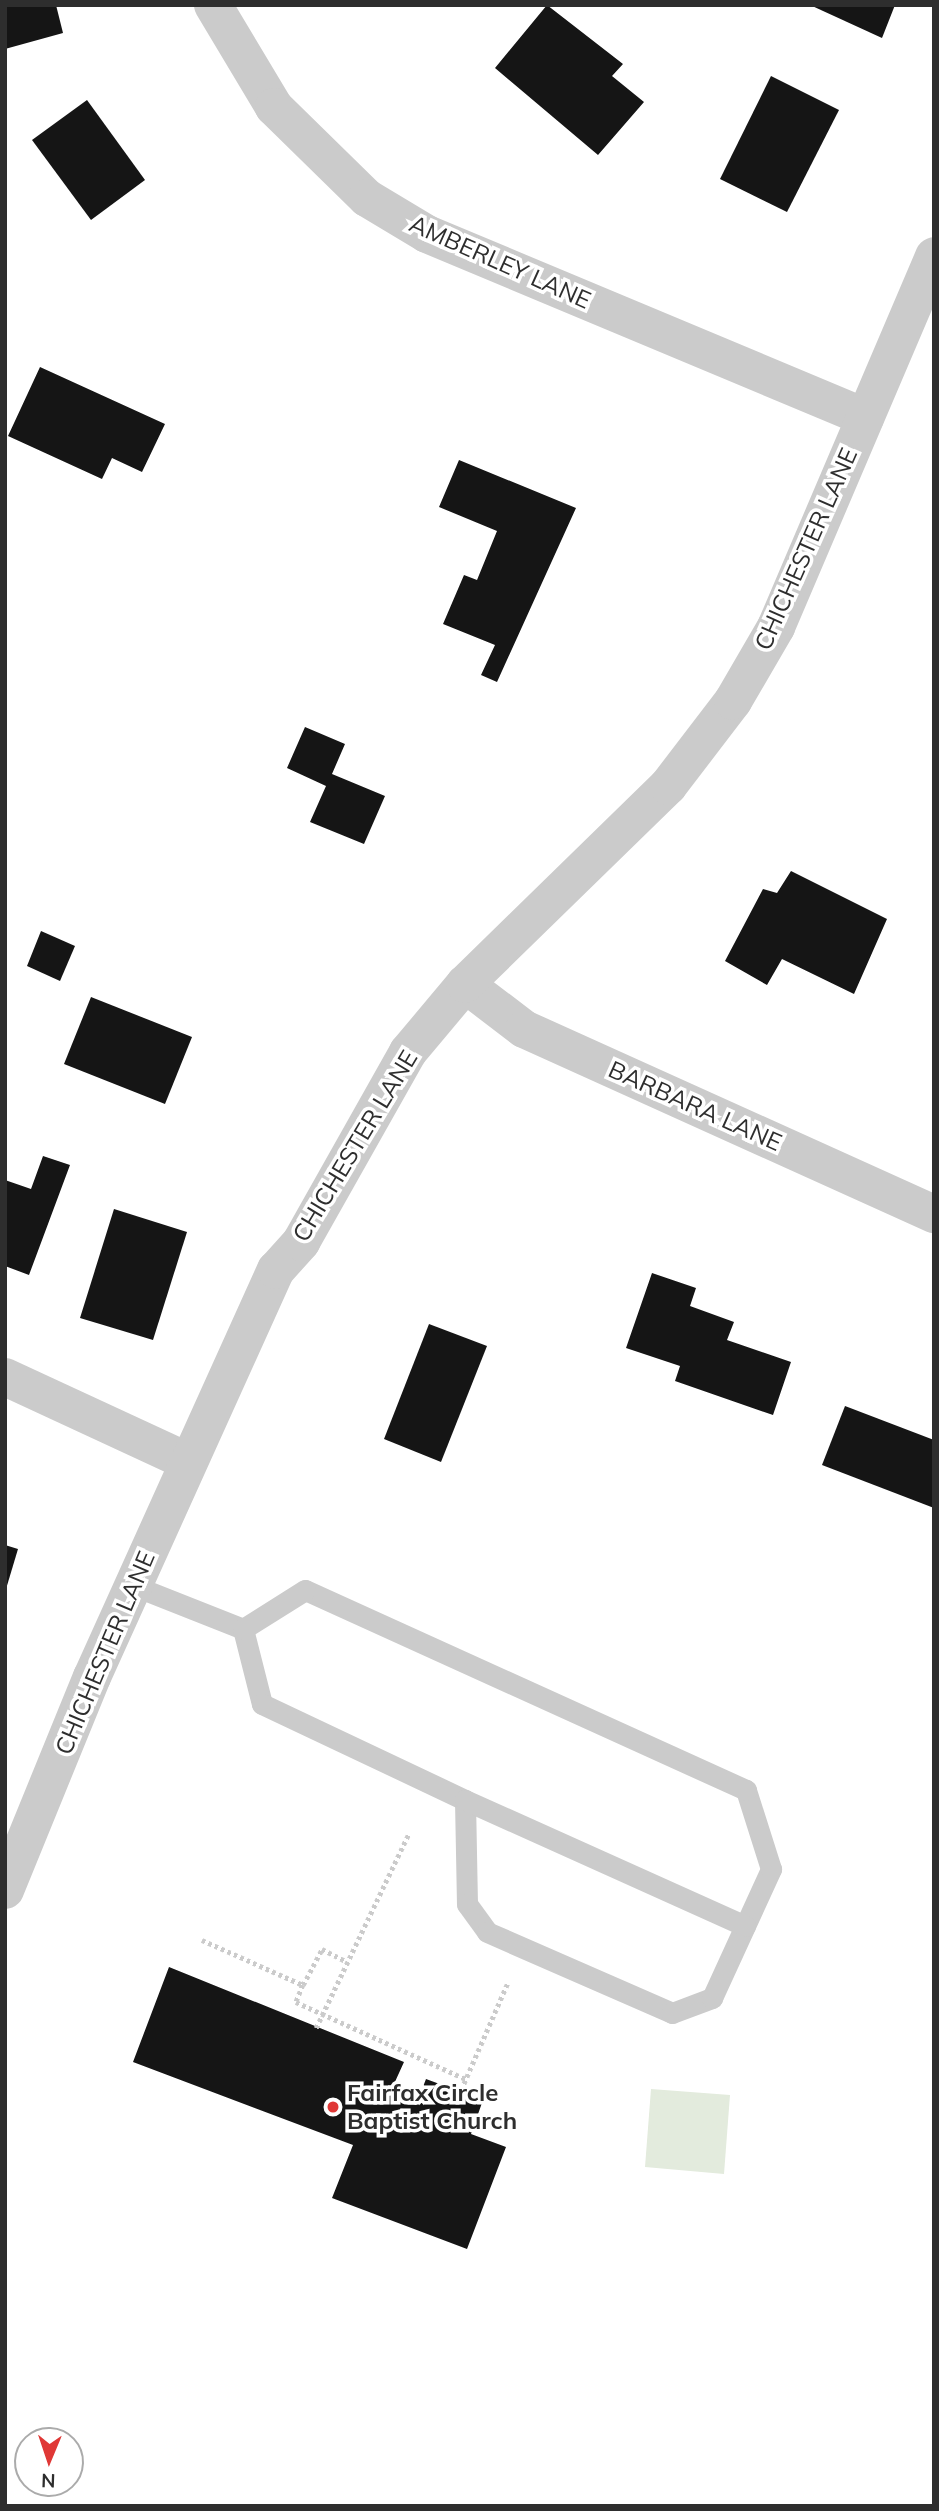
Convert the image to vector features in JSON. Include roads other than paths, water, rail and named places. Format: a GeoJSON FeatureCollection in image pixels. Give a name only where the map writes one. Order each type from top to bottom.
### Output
{"type":"FeatureCollection","features":[{"type":"Feature","properties":{"kind":"street","name":"AMBERLEY LANE"},"geometry":{"type":"LineString","coordinates":[[214,5],[274,107],[368,198],[427,234],[865,417]]}},
{"type":"Feature","properties":{"kind":"street","name":"CHICHESTER LANE"},"geometry":{"type":"LineString","coordinates":[[5,1890],[132,1586],[276,1270],[301,1242],[408,1052],[465,984],[626,832],[733,701],[776,627],[934,256]]}},
{"type":"Feature","properties":{"kind":"street","name":"BARBARA LANE"},"geometry":{"type":"LineString","coordinates":[[465,984],[524,1029],[934,1214]]}},
{"type":"Feature","properties":{"kind":"street"},"geometry":{"type":"LineString","coordinates":[[5,1377],[187,1461]]}},
{"type":"Feature","properties":{"kind":"lane"},"geometry":{"type":"LineString","coordinates":[[132,1586],[243,1629]]}},
{"type":"Feature","properties":{"kind":"lane"},"geometry":{"type":"LineString","coordinates":[[243,1629],[305,1590],[746,1790],[771,1869],[712,1998],[672,2013],[487,1932],[467,1903],[465,1800]]}},
{"type":"Feature","properties":{"kind":"lane"},"geometry":{"type":"LineString","coordinates":[[243,1629],[262,1704],[465,1800],[745,1926]]}},
{"type":"Feature","properties":{"kind":"place","name":"Fairfax Circle Baptist Church"},"geometry":{"type":"Point","coordinates":[333,2107]}}]}
